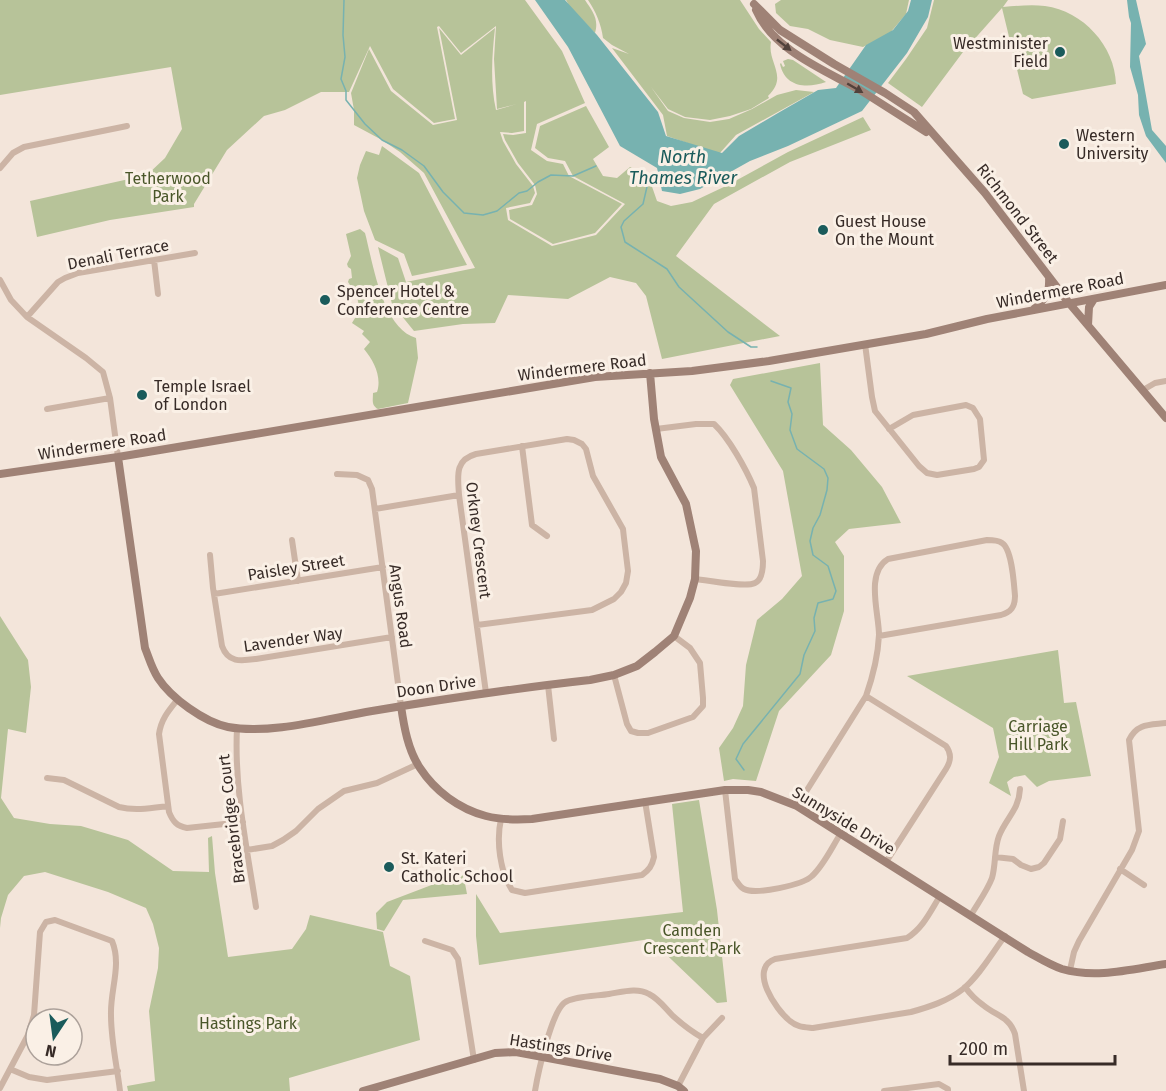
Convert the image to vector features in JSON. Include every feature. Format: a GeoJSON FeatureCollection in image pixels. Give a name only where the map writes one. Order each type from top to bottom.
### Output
{"type":"FeatureCollection","features":[{"type":"Feature","properties":{"kind":"street","name":"Richmond Street"},"geometry":{"type":"LineString","coordinates":[[753,2],[780,30],[914,112],[986,192],[1069,303],[1166,418]]}},
{"type":"Feature","properties":{"kind":"street","name":"Richmond Street"},"geometry":{"type":"LineString","coordinates":[[753,2],[761,21],[777,40],[802,58],[882,103],[937,138]]}},
{"type":"Feature","properties":{"kind":"street"},"geometry":{"type":"LineString","coordinates":[[0,168],[13,153],[24,147],[127,126]]}},
{"type":"Feature","properties":{"kind":"street","name":"Denali Terrace"},"geometry":{"type":"LineString","coordinates":[[27,317],[58,282],[78,273],[195,253]]}},
{"type":"Feature","properties":{"kind":"street"},"geometry":{"type":"LineString","coordinates":[[154,260],[158,294]]}},
{"type":"Feature","properties":{"kind":"street"},"geometry":{"type":"LineString","coordinates":[[1033,310],[1048,294],[1048,276]]}},
{"type":"Feature","properties":{"kind":"street"},"geometry":{"type":"LineString","coordinates":[[0,280],[11,300],[27,317],[103,372],[110,398],[118,457]]}},
{"type":"Feature","properties":{"kind":"street","name":"Windermere Road"},"geometry":{"type":"LineString","coordinates":[[0,474],[118,457],[595,377],[692,371],[769,361],[926,334],[987,319],[1166,285]]}},
{"type":"Feature","properties":{"kind":"street"},"geometry":{"type":"LineString","coordinates":[[1088,326],[1089,307],[1094,299]]}},
{"type":"Feature","properties":{"kind":"street"},"geometry":{"type":"LineString","coordinates":[[865,344],[875,411],[919,466],[927,473],[937,475],[974,469],[979,467],[984,460],[980,419],[973,408],[966,405],[913,415],[890,429]]}},
{"type":"Feature","properties":{"kind":"street","name":"Doon Drive"},"geometry":{"type":"LineString","coordinates":[[118,457],[145,648],[159,679],[178,699],[202,717],[237,728],[283,727],[401,706],[590,680],[614,675],[637,666],[674,636],[690,598],[695,579],[696,551],[686,504],[661,457],[650,373]]}},
{"type":"Feature","properties":{"kind":"street"},"geometry":{"type":"LineString","coordinates":[[1143,390],[1155,382],[1166,381]]}},
{"type":"Feature","properties":{"kind":"street"},"geometry":{"type":"LineString","coordinates":[[47,409],[110,398]]}},
{"type":"Feature","properties":{"kind":"street"},"geometry":{"type":"LineString","coordinates":[[656,429],[714,424],[722,432],[754,488],[763,561],[759,579],[755,583],[744,585],[695,579]]}},
{"type":"Feature","properties":{"kind":"street","name":"Orkney Crescent"},"geometry":{"type":"LineString","coordinates":[[477,625],[592,610],[614,599],[621,592],[628,572],[623,529],[597,485],[582,444],[567,439],[468,456],[462,462],[459,470],[459,495],[486,693]]}},
{"type":"Feature","properties":{"kind":"street"},"geometry":{"type":"LineString","coordinates":[[522,446],[532,525],[547,536]]}},
{"type":"Feature","properties":{"kind":"street","name":"Angus Road"},"geometry":{"type":"LineString","coordinates":[[337,474],[357,475],[368,480],[372,489],[401,706]]}},
{"type":"Feature","properties":{"kind":"street"},"geometry":{"type":"LineString","coordinates":[[375,509],[459,495]]}},
{"type":"Feature","properties":{"kind":"street"},"geometry":{"type":"LineString","coordinates":[[292,540],[298,580]]}},
{"type":"Feature","properties":{"kind":"street"},"geometry":{"type":"LineString","coordinates":[[797,806],[866,696],[876,665],[879,636],[875,583],[882,562],[987,540],[1005,545],[1009,554],[1016,596],[1012,610],[1007,613],[879,636]]}},
{"type":"Feature","properties":{"kind":"street"},"geometry":{"type":"LineString","coordinates":[[210,555],[214,594]]}},
{"type":"Feature","properties":{"kind":"street","name":"Paisley Street"},"geometry":{"type":"LineString","coordinates":[[214,594],[382,567]]}},
{"type":"Feature","properties":{"kind":"street","name":"Lavender Way"},"geometry":{"type":"LineString","coordinates":[[214,594],[224,652],[240,661],[392,638]]}},
{"type":"Feature","properties":{"kind":"street"},"geometry":{"type":"LineString","coordinates":[[614,675],[631,731],[648,733],[693,717],[703,706],[700,663],[690,648],[674,636]]}},
{"type":"Feature","properties":{"kind":"street"},"geometry":{"type":"LineString","coordinates":[[548,685],[554,739]]}},
{"type":"Feature","properties":{"kind":"street"},"geometry":{"type":"LineString","coordinates":[[866,696],[946,746],[950,756],[946,769],[886,862]]}},
{"type":"Feature","properties":{"kind":"street"},"geometry":{"type":"LineString","coordinates":[[178,699],[164,717],[159,734],[168,806],[172,819],[178,826],[187,828],[243,822]]}},
{"type":"Feature","properties":{"kind":"street","name":"Sunnyside Drive"},"geometry":{"type":"LineString","coordinates":[[401,706],[404,727],[418,764],[448,799],[486,817],[532,819],[725,790],[761,792],[797,806],[1048,963],[1070,970],[1099,973],[1166,964]]}},
{"type":"Feature","properties":{"kind":"street"},"geometry":{"type":"LineString","coordinates":[[1070,970],[1079,941],[1132,849],[1139,831],[1129,740],[1133,732],[1140,727],[1166,723]]}},
{"type":"Feature","properties":{"kind":"street","name":"Bracebridge Court"},"geometry":{"type":"LineString","coordinates":[[237,728],[236,758],[255,907]]}},
{"type":"Feature","properties":{"kind":"street"},"geometry":{"type":"LineString","coordinates":[[247,850],[272,846],[284,840],[318,809],[344,791],[377,783],[418,764]]}},
{"type":"Feature","properties":{"kind":"street"},"geometry":{"type":"LineString","coordinates":[[47,778],[64,780],[127,809],[168,806]]}},
{"type":"Feature","properties":{"kind":"street"},"geometry":{"type":"LineString","coordinates":[[971,915],[987,890],[1000,833],[1019,801],[1020,789]]}},
{"type":"Feature","properties":{"kind":"street"},"geometry":{"type":"LineString","coordinates":[[725,790],[735,879],[739,886],[746,890],[755,891],[798,884],[810,878],[841,834]]}},
{"type":"Feature","properties":{"kind":"street"},"geometry":{"type":"LineString","coordinates":[[501,819],[498,842],[505,876],[512,890],[525,893],[642,875],[648,871],[654,857],[645,801]]}},
{"type":"Feature","properties":{"kind":"street"},"geometry":{"type":"LineString","coordinates":[[995,857],[1013,859],[1031,869],[1039,867],[1060,839],[1063,821]]}},
{"type":"Feature","properties":{"kind":"street"},"geometry":{"type":"LineString","coordinates":[[1120,869],[1144,885]]}},
{"type":"Feature","properties":{"kind":"street"},"geometry":{"type":"LineString","coordinates":[[940,896],[925,921],[916,932],[906,938],[769,961],[763,975],[766,989],[774,1003],[790,1022],[798,1026],[813,1028],[910,1012],[938,1004],[965,987],[1005,936]]}},
{"type":"Feature","properties":{"kind":"street"},"geometry":{"type":"LineString","coordinates":[[0,1088],[28,1035],[34,1015],[40,932],[46,922],[56,920],[112,941],[116,950],[117,962],[111,1014],[120,1091]]}},
{"type":"Feature","properties":{"kind":"street"},"geometry":{"type":"LineString","coordinates":[[425,940],[452,950],[459,959],[474,1059]]}},
{"type":"Feature","properties":{"kind":"street"},"geometry":{"type":"LineString","coordinates":[[965,987],[983,1006],[1005,1018],[1013,1027],[1024,1091]]}},
{"type":"Feature","properties":{"kind":"street"},"geometry":{"type":"LineString","coordinates":[[535,1091],[556,1015],[563,1004],[573,999],[635,990],[647,992],[658,999],[689,1030],[703,1038]]}},
{"type":"Feature","properties":{"kind":"street"},"geometry":{"type":"LineString","coordinates":[[681,1088],[703,1038],[722,1018]]}},
{"type":"Feature","properties":{"kind":"street","name":"Hastings Drive"},"geometry":{"type":"LineString","coordinates":[[363,1091],[495,1053],[516,1052],[660,1079],[681,1088]]}},
{"type":"Feature","properties":{"kind":"street"},"geometry":{"type":"LineString","coordinates":[[10,1069],[29,1077],[47,1080],[118,1071]]}},
{"type":"Feature","properties":{"kind":"street"},"geometry":{"type":"LineString","coordinates":[[884,1091],[939,1083],[948,1091]]}},
{"type":"Feature","properties":{"kind":"green space","name":"Tetherwood Park"},"geometry":{"type":"Polygon","coordinates":[[[0,0],[525,0],[562,51],[585,103],[537,124],[531,150],[547,161],[563,164],[569,176],[622,204],[595,233],[553,244],[510,219],[509,210],[532,205],[537,194],[535,185],[518,163],[503,134],[526,133],[526,101],[524,102],[524,131],[500,132],[516,164],[533,186],[535,193],[530,203],[506,208],[508,220],[552,246],[596,235],[625,204],[573,176],[565,161],[548,158],[535,148],[540,126],[586,106],[609,147],[593,159],[603,176],[617,178],[630,167],[649,178],[657,201],[671,206],[692,202],[788,152],[863,117],[871,130],[790,162],[714,204],[676,256],[780,336],[662,359],[646,296],[636,283],[610,277],[568,299],[508,295],[495,323],[463,324],[414,331],[392,304],[378,247],[398,258],[406,282],[475,268],[424,173],[400,152],[354,125],[351,93],[369,49],[391,91],[433,125],[457,120],[439,28],[461,55],[495,28],[492,69],[496,110],[517,104],[497,109],[494,59],[496,26],[461,53],[439,26],[437,27],[455,119],[434,123],[393,89],[370,46],[349,92],[321,92],[285,110],[264,116],[227,150],[194,207],[110,220],[37,237],[30,201],[147,175],[165,158],[182,129],[171,67],[0,95],[0,0]]]}},
{"type":"Feature","properties":{"kind":"green space"},"geometry":{"type":"Polygon","coordinates":[[[566,0],[585,0],[596,20],[595,33],[570,7],[566,0]]]}},
{"type":"Feature","properties":{"kind":"green space"},"geometry":{"type":"Polygon","coordinates":[[[588,0],[740,0],[759,29],[771,42],[777,76],[774,89],[768,96],[769,98],[751,109],[710,120],[685,117],[668,109],[651,87],[668,111],[684,118],[710,122],[729,119],[752,109],[777,95],[796,90],[814,92],[736,135],[719,154],[667,136],[663,115],[612,48],[629,54],[603,38],[598,18],[588,0]]]}},
{"type":"Feature","properties":{"kind":"green space"},"geometry":{"type":"Polygon","coordinates":[[[781,0],[909,0],[906,14],[890,33],[863,47],[830,40],[808,29],[790,26],[776,13],[775,4],[781,0]]]}},
{"type":"Feature","properties":{"kind":"green space"},"geometry":{"type":"Polygon","coordinates":[[[934,0],[1008,0],[1003,7],[1045,6],[1072,15],[1084,23],[1103,44],[1110,56],[1116,84],[1032,99],[1023,94],[1002,8],[963,52],[922,107],[888,83],[927,28],[934,0]]]}},
{"type":"Feature","properties":{"kind":"green space"},"geometry":{"type":"Polygon","coordinates":[[[788,59],[826,82],[804,85],[791,82],[786,78],[780,64],[785,66],[783,61],[788,59]]]}},
{"type":"Feature","properties":{"kind":"green space"},"geometry":{"type":"Polygon","coordinates":[[[382,146],[419,173],[467,265],[412,276],[404,254],[375,240],[364,211],[357,178],[366,151],[379,155],[382,146]]]}},
{"type":"Feature","properties":{"kind":"green space"},"geometry":{"type":"Polygon","coordinates":[[[360,229],[365,233],[376,277],[387,308],[404,332],[416,338],[418,358],[408,403],[378,409],[374,406],[373,393],[377,392],[378,375],[364,349],[370,342],[362,334],[364,331],[352,323],[358,312],[358,302],[348,282],[352,278],[351,269],[347,264],[351,256],[346,234],[360,229]]]}},
{"type":"Feature","properties":{"kind":"green space"},"geometry":{"type":"Polygon","coordinates":[[[820,363],[823,425],[851,450],[882,487],[901,523],[849,529],[835,542],[844,556],[844,611],[831,655],[779,711],[756,781],[733,779],[724,781],[719,748],[733,728],[743,706],[746,665],[757,620],[782,599],[802,576],[783,471],[730,385],[733,379],[820,363]]]}},
{"type":"Feature","properties":{"kind":"green space","name":"Hastings Park"},"geometry":{"type":"Polygon","coordinates":[[[0,616],[28,660],[31,687],[26,733],[8,729],[1,798],[14,818],[81,826],[128,840],[173,871],[209,872],[208,838],[212,836],[215,873],[228,957],[292,949],[306,929],[310,915],[383,932],[390,966],[410,976],[420,1040],[289,1078],[290,1091],[128,1091],[127,1086],[155,1081],[149,1011],[158,968],[159,948],[146,908],[108,892],[45,872],[24,876],[8,895],[0,928],[0,616]]]}},
{"type":"Feature","properties":{"kind":"green space","name":"Carriage Hill Park"},"geometry":{"type":"Polygon","coordinates":[[[1058,650],[1064,703],[1076,702],[1091,776],[1049,781],[1037,787],[1025,775],[1014,777],[1007,782],[1011,796],[989,783],[999,757],[993,728],[907,676],[1058,650]]]}},
{"type":"Feature","properties":{"kind":"green space","name":"Camden Crescent Park"},"geometry":{"type":"Polygon","coordinates":[[[699,800],[717,910],[727,1002],[717,1003],[650,939],[479,965],[476,894],[500,933],[683,912],[672,804],[699,800]]]}},
{"type":"Feature","properties":{"kind":"green space"},"geometry":{"type":"Polygon","coordinates":[[[463,873],[467,894],[403,900],[384,931],[377,929],[376,913],[387,902],[463,873]]]}},
{"type":"Feature","properties":{"kind":"water","name":"North Thames River"},"geometry":{"type":"Polygon","coordinates":[[[535,0],[565,0],[597,35],[658,112],[666,136],[722,153],[739,136],[818,90],[836,88],[866,45],[893,30],[908,11],[911,0],[932,0],[928,17],[907,53],[862,111],[750,161],[700,189],[680,194],[662,191],[657,168],[620,146],[568,47],[535,0]]]}},
{"type":"Feature","properties":{"kind":"water"},"geometry":{"type":"Polygon","coordinates":[[[1127,0],[1136,0],[1146,44],[1139,56],[1152,130],[1166,146],[1166,163],[1146,136],[1139,115],[1138,95],[1130,67],[1131,23],[1127,0]]]}},
{"type":"Feature","properties":{"kind":"waterway"},"geometry":{"type":"LineString","coordinates":[[344,0],[345,57],[341,79],[346,91],[346,100],[365,124],[382,140],[402,150],[424,166],[443,192],[464,213],[483,215],[497,211],[519,193],[527,191],[551,175],[573,176],[596,166]]}},
{"type":"Feature","properties":{"kind":"waterway"},"geometry":{"type":"LineString","coordinates":[[649,178],[643,204],[624,221],[621,227],[625,242],[667,269],[679,287],[728,332],[751,347],[757,347]]}},
{"type":"Feature","properties":{"kind":"waterway"},"geometry":{"type":"LineString","coordinates":[[744,770],[736,759],[743,744],[800,674],[804,655],[815,631],[814,618],[818,603],[833,599],[836,591],[828,566],[813,555],[810,541],[813,528],[820,515],[828,478],[824,469],[797,449],[790,430],[792,414],[788,402],[791,388],[771,381]]}},
{"type":"Feature","properties":{"kind":"place","name":"Westminister Field"},"geometry":{"type":"Point","coordinates":[1060,52]}},
{"type":"Feature","properties":{"kind":"place","name":"Western University"},"geometry":{"type":"Point","coordinates":[1064,144]}},
{"type":"Feature","properties":{"kind":"place","name":"Guest House On the Mount"},"geometry":{"type":"Point","coordinates":[823,230]}},
{"type":"Feature","properties":{"kind":"place","name":"Spencer Hotel & Conference Centre"},"geometry":{"type":"Point","coordinates":[325,300]}},
{"type":"Feature","properties":{"kind":"place","name":"Temple Israel of London"},"geometry":{"type":"Point","coordinates":[142,395]}},
{"type":"Feature","properties":{"kind":"place","name":"St. Kateri Catholic School"},"geometry":{"type":"Point","coordinates":[389,867]}}]}
